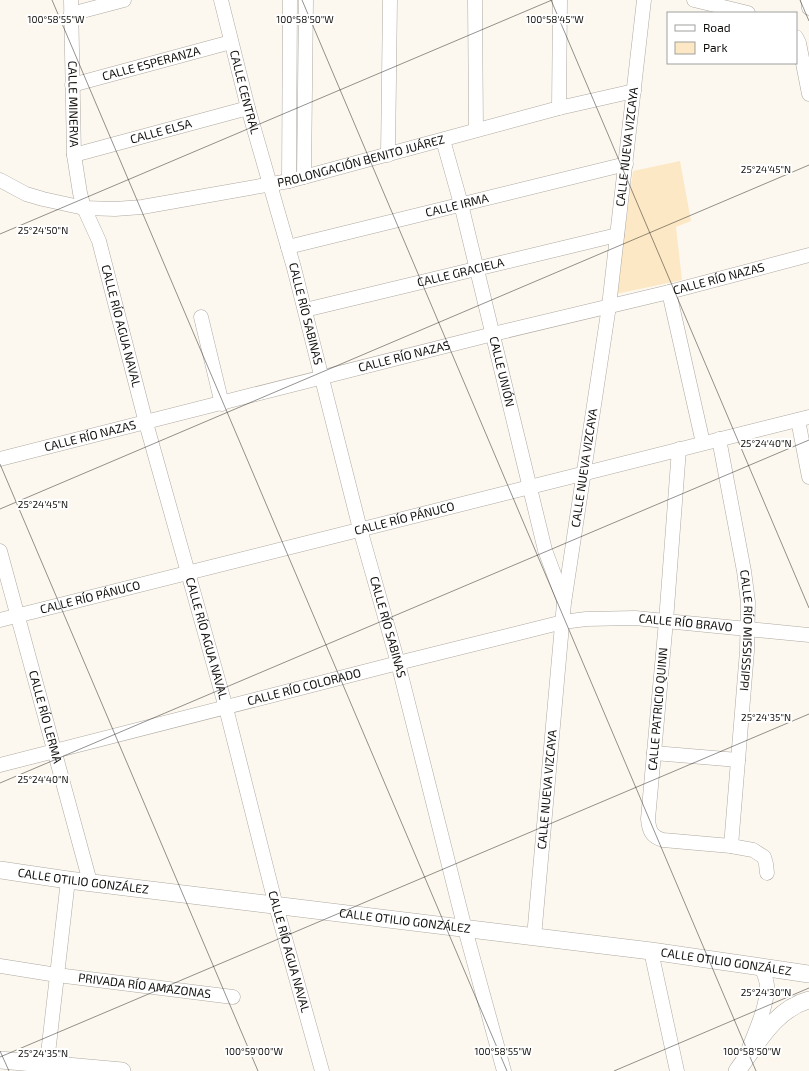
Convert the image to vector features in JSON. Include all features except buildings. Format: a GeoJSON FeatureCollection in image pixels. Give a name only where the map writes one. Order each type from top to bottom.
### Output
{"type":"FeatureCollection","features":[{"type":"Feature","properties":{"kind":"main road","name":"CALLE OTILIO GONZÁLEZ"},"geometry":{"type":"LineString","coordinates":[[0,870],[276,906],[651,951],[809,974]]}},
{"type":"Feature","properties":{"kind":"main road"},"geometry":{"type":"LineString","coordinates":[[740,1067],[772,1023],[791,1007],[809,1000]]}},
{"type":"Feature","properties":{"kind":"main road"},"geometry":{"type":"LineString","coordinates":[[0,1060],[46,1067],[122,1071]]}},
{"type":"Feature","properties":{"kind":"street"},"geometry":{"type":"LineString","coordinates":[[71,7],[124,0]]}},
{"type":"Feature","properties":{"kind":"street","name":"CALLE CENTRAL"},"geometry":{"type":"LineString","coordinates":[[220,0],[248,108],[270,184]]}},
{"type":"Feature","properties":{"kind":"street"},"geometry":{"type":"LineString","coordinates":[[289,181],[290,0]]}},
{"type":"Feature","properties":{"kind":"street"},"geometry":{"type":"LineString","coordinates":[[304,177],[306,0]]}},
{"type":"Feature","properties":{"kind":"street"},"geometry":{"type":"LineString","coordinates":[[388,155],[390,0]]}},
{"type":"Feature","properties":{"kind":"street"},"geometry":{"type":"LineString","coordinates":[[475,0],[476,130]]}},
{"type":"Feature","properties":{"kind":"street"},"geometry":{"type":"LineString","coordinates":[[559,108],[560,0]]}},
{"type":"Feature","properties":{"kind":"street","name":"CALLE NUEVA VIZCAYA"},"geometry":{"type":"LineString","coordinates":[[534,937],[564,603],[609,306],[644,0]]}},
{"type":"Feature","properties":{"kind":"street"},"geometry":{"type":"LineString","coordinates":[[694,0],[727,4],[746,12]]}},
{"type":"Feature","properties":{"kind":"street"},"geometry":{"type":"LineString","coordinates":[[808,0],[809,8]]}},
{"type":"Feature","properties":{"kind":"street","name":"CALLE MINERVA"},"geometry":{"type":"LineString","coordinates":[[71,7],[74,156],[84,208]]}},
{"type":"Feature","properties":{"kind":"street"},"geometry":{"type":"LineString","coordinates":[[797,39],[809,94]]}},
{"type":"Feature","properties":{"kind":"street","name":"CALLE ESPERANZA"},"geometry":{"type":"LineString","coordinates":[[72,85],[231,42]]}},
{"type":"Feature","properties":{"kind":"street","name":"PROLONGACIÓN BENITO JUÁREZ"},"geometry":{"type":"LineString","coordinates":[[0,180],[26,194],[84,208],[115,209],[142,207],[289,181],[559,108],[634,91]]}},
{"type":"Feature","properties":{"kind":"street","name":"CALLE ELSA"},"geometry":{"type":"LineString","coordinates":[[74,156],[248,108]]}},
{"type":"Feature","properties":{"kind":"street","name":"CALLE UNIÓN"},"geometry":{"type":"LineString","coordinates":[[443,140],[461,204],[545,550],[564,603]]}},
{"type":"Feature","properties":{"kind":"street","name":"CALLE IRMA"},"geometry":{"type":"LineString","coordinates":[[288,247],[626,164]]}},
{"type":"Feature","properties":{"kind":"street","name":"CALLE RÍO SABINAS"},"geometry":{"type":"LineString","coordinates":[[270,184],[305,310],[360,529],[398,663],[465,929],[504,1071]]}},
{"type":"Feature","properties":{"kind":"street","name":"CALLE RÍO AGUA NAVAL"},"geometry":{"type":"LineString","coordinates":[[84,208],[99,241],[146,423],[226,708],[276,906],[322,1071]]}},
{"type":"Feature","properties":{"kind":"street","name":"CALLE GRACIELA"},"geometry":{"type":"LineString","coordinates":[[305,310],[617,235]]}},
{"type":"Feature","properties":{"kind":"street","name":"CALLE RÍO NAZAS"},"geometry":{"type":"LineString","coordinates":[[0,460],[493,334],[669,292],[809,255]]}},
{"type":"Feature","properties":{"kind":"street"},"geometry":{"type":"LineString","coordinates":[[669,292],[703,443]]}},
{"type":"Feature","properties":{"kind":"street"},"geometry":{"type":"LineString","coordinates":[[201,317],[222,404]]}},
{"type":"Feature","properties":{"kind":"street"},"geometry":{"type":"LineString","coordinates":[[804,418],[809,477]]}},
{"type":"Feature","properties":{"kind":"street","name":"CALLE RÍO PÁNUCO"},"geometry":{"type":"LineString","coordinates":[[0,620],[804,418]]}},
{"type":"Feature","properties":{"kind":"street","name":"CALLE RÍO MISSISSIPPI"},"geometry":{"type":"LineString","coordinates":[[719,440],[744,571],[748,602],[748,629],[731,846]]}},
{"type":"Feature","properties":{"kind":"street","name":"CALLE PATRICIO QUINN"},"geometry":{"type":"LineString","coordinates":[[679,449],[666,621],[648,819],[650,830],[653,835],[662,840],[731,846],[753,850],[760,853],[764,857],[767,874]]}},
{"type":"Feature","properties":{"kind":"street","name":"CALLE RÍO LERMA"},"geometry":{"type":"LineString","coordinates":[[0,552],[90,882]]}},
{"type":"Feature","properties":{"kind":"street","name":"CALLE RÍO BRAVO"},"geometry":{"type":"LineString","coordinates":[[563,622],[586,618],[610,618],[666,621],[809,635]]}},
{"type":"Feature","properties":{"kind":"street","name":"CALLE RÍO COLORADO"},"geometry":{"type":"LineString","coordinates":[[0,765],[563,622]]}},
{"type":"Feature","properties":{"kind":"street"},"geometry":{"type":"LineString","coordinates":[[654,753],[738,760]]}},
{"type":"Feature","properties":{"kind":"street"},"geometry":{"type":"LineString","coordinates":[[46,1067],[68,880]]}},
{"type":"Feature","properties":{"kind":"street"},"geometry":{"type":"LineString","coordinates":[[651,951],[677,1071]]}},
{"type":"Feature","properties":{"kind":"street","name":"PRIVADA RÍO AMAZONAS"},"geometry":{"type":"LineString","coordinates":[[0,966],[57,975],[233,997]]}},
{"type":"Feature","properties":{"kind":"street"},"geometry":{"type":"LineString","coordinates":[[740,1067],[757,1027],[767,993],[765,975],[761,967]]}},
{"type":"Feature","properties":{"kind":"green space"},"geometry":{"type":"Polygon","coordinates":[[[680,161],[691,221],[676,227],[682,280],[616,294],[633,171],[680,161]]]}}]}
